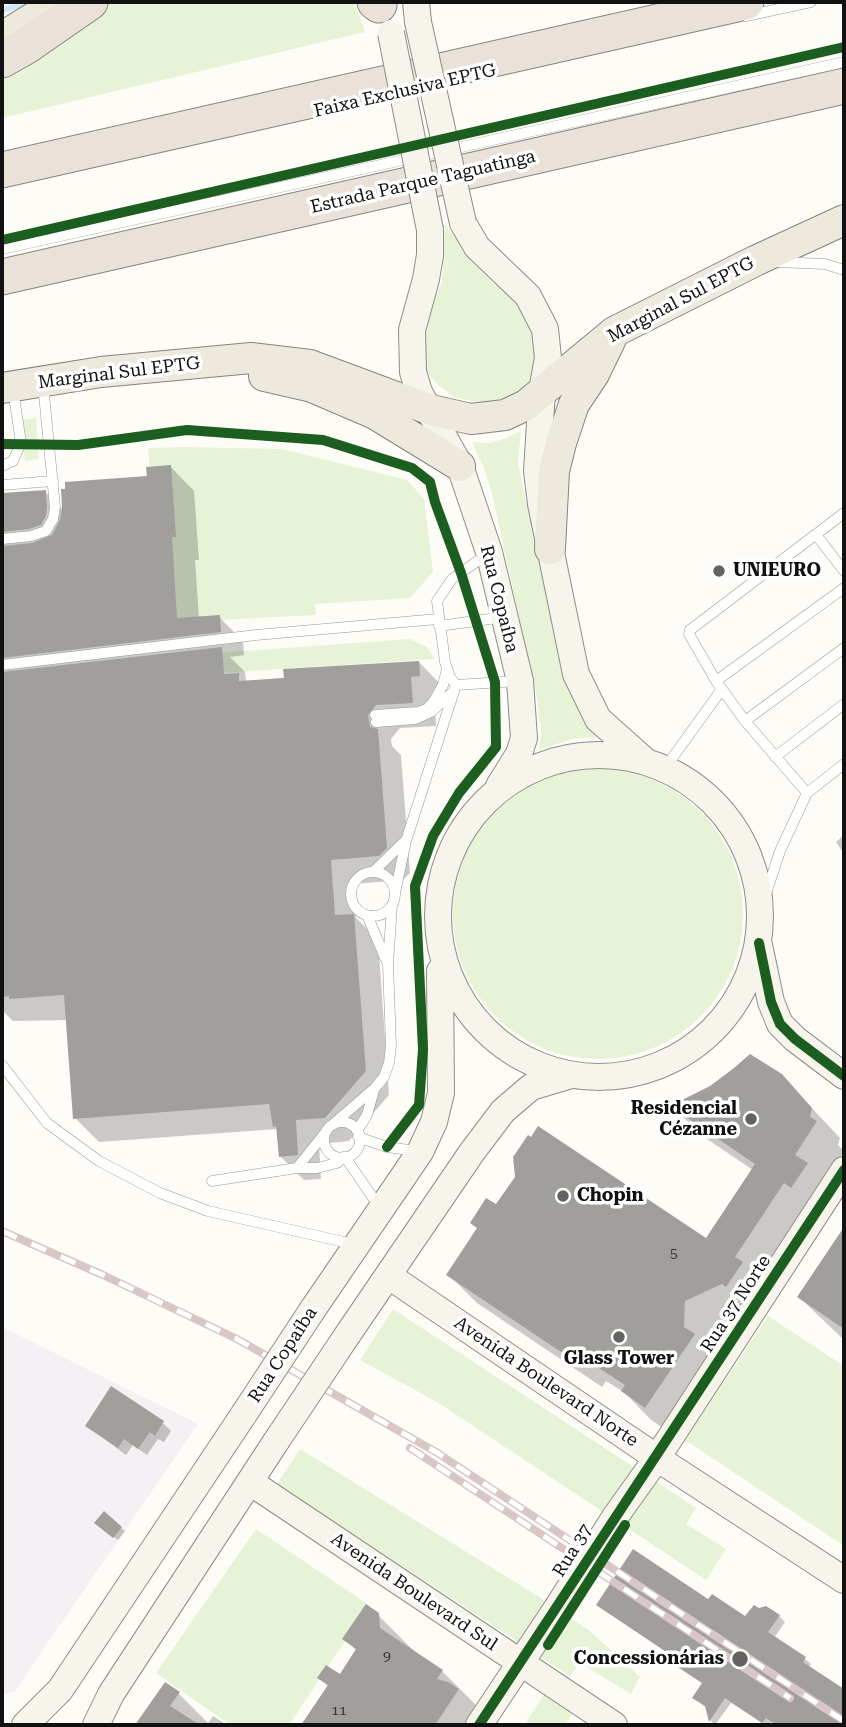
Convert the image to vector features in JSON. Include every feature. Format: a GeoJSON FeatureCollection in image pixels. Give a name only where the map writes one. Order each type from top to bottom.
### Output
{"type":"FeatureCollection","features":[{"type":"Feature","properties":{"kind":"highway"},"geometry":{"type":"LineString","coordinates":[[2,60],[90,2]]}},
{"type":"Feature","properties":{"kind":"highway"},"geometry":{"type":"LineString","coordinates":[[2,170],[738,11]]}},
{"type":"Feature","properties":{"kind":"highway","name":"Estrada Parque Taguatinga"},"geometry":{"type":"LineString","coordinates":[[2,277],[844,86]]}},
{"type":"Feature","properties":{"kind":"main road"},"geometry":{"type":"LineString","coordinates":[[2,37],[59,2]]}},
{"type":"Feature","properties":{"kind":"main road","name":"Rua Copaíba"},"geometry":{"type":"LineString","coordinates":[[380,10],[430,230],[426,279],[412,330],[413,372],[419,392],[460,466],[489,552],[520,681],[524,738],[519,754],[496,791]]}},
{"type":"Feature","properties":{"kind":"main road"},"geometry":{"type":"LineString","coordinates":[[417,12],[463,223],[477,247],[528,296],[545,329],[548,358],[542,391],[537,471],[576,674],[598,719],[655,765],[696,786],[729,820],[742,840],[756,874],[761,909],[759,943],[771,1002],[780,1024],[795,1039],[844,1076]]}},
{"type":"Feature","properties":{"kind":"main road","name":"Marginal Sul EPTG"},"geometry":{"type":"LineString","coordinates":[[7,387],[102,372],[251,358],[310,365],[431,410],[471,419],[505,415],[526,405],[614,332],[755,261],[844,220]]}},
{"type":"Feature","properties":{"kind":"main road"},"geometry":{"type":"LineString","coordinates":[[550,549],[554,471],[561,443],[574,404],[594,374],[614,332]]}},
{"type":"Feature","properties":{"kind":"main road"},"geometry":{"type":"LineString","coordinates":[[191,364],[312,387],[375,414],[460,466]]}},
{"type":"Feature","properties":{"kind":"main road"},"geometry":{"type":"LineString","coordinates":[[655,765],[606,754],[567,758],[530,770],[496,791],[466,822],[446,862],[436,904],[439,948],[456,993],[485,1032],[525,1060],[571,1075],[622,1076],[670,1061],[712,1032],[743,991],[759,943]]}},
{"type":"Feature","properties":{"kind":"main road","name":"Rua Copaíba"},"geometry":{"type":"LineString","coordinates":[[25,1725],[60,1690],[420,1152],[434,1122],[441,1093],[439,948]]}},
{"type":"Feature","properties":{"kind":"main road"},"geometry":{"type":"LineString","coordinates":[[96,1725],[111,1694],[277,1440],[472,1152],[503,1111],[531,1087],[571,1075]]}},
{"type":"Feature","properties":{"kind":"main road","name":"Rua 37 Norte"},"geometry":{"type":"LineString","coordinates":[[657,1458],[844,1170]]}},
{"type":"Feature","properties":{"kind":"main road","name":"Avenida Boulevard Norte"},"geometry":{"type":"LineString","coordinates":[[389,1276],[657,1458],[844,1580]]}},
{"type":"Feature","properties":{"kind":"main road","name":"Rua 37"},"geometry":{"type":"LineString","coordinates":[[479,1725],[615,1517],[657,1458]]}},
{"type":"Feature","properties":{"kind":"main road","name":"Avenida Boulevard Sul"},"geometry":{"type":"LineString","coordinates":[[250,1482],[614,1725]]}},
{"type":"Feature","properties":{"kind":"lane"},"geometry":{"type":"LineString","coordinates":[[738,11],[811,2]]}},
{"type":"Feature","properties":{"kind":"lane"},"geometry":{"type":"LineString","coordinates":[[2,249],[844,62]]}},
{"type":"Feature","properties":{"kind":"lane","name":"Faixa Exclusiva EPTG"},"geometry":{"type":"LineString","coordinates":[[361,100],[484,73]]}},
{"type":"Feature","properties":{"kind":"lane"},"geometry":{"type":"LineString","coordinates":[[755,261],[825,264],[844,270]]}},
{"type":"Feature","properties":{"kind":"lane"},"geometry":{"type":"LineString","coordinates":[[2,539],[32,537],[46,531],[53,519],[55,507],[43,382]]}},
{"type":"Feature","properties":{"kind":"lane"},"geometry":{"type":"LineString","coordinates":[[2,466],[13,461],[21,443],[7,387]]}},
{"type":"Feature","properties":{"kind":"lane"},"geometry":{"type":"LineString","coordinates":[[2,485],[53,481]]}},
{"type":"Feature","properties":{"kind":"lane"},"geometry":{"type":"LineString","coordinates":[[807,793],[719,685],[690,638],[690,630],[844,513]]}},
{"type":"Feature","properties":{"kind":"lane"},"geometry":{"type":"LineString","coordinates":[[817,536],[844,571]]}},
{"type":"Feature","properties":{"kind":"lane"},"geometry":{"type":"LineString","coordinates":[[297,1168],[328,1130],[384,1077],[391,1046],[388,964],[392,905],[406,841],[455,688],[447,668],[438,623],[437,601],[444,587],[452,579],[489,552]]}},
{"type":"Feature","properties":{"kind":"lane"},"geometry":{"type":"LineString","coordinates":[[655,765],[719,685],[844,588]]}},
{"type":"Feature","properties":{"kind":"lane"},"geometry":{"type":"LineString","coordinates":[[2,665],[256,635],[505,617]]}},
{"type":"Feature","properties":{"kind":"lane"},"geometry":{"type":"LineString","coordinates":[[746,721],[844,648]]}},
{"type":"Feature","properties":{"kind":"lane"},"geometry":{"type":"LineString","coordinates":[[447,668],[443,685],[435,701],[427,709],[375,719],[415,719],[431,712],[455,688],[520,681]]}},
{"type":"Feature","properties":{"kind":"lane"},"geometry":{"type":"LineString","coordinates":[[775,757],[844,704]]}},
{"type":"Feature","properties":{"kind":"lane"},"geometry":{"type":"LineString","coordinates":[[761,909],[780,851],[807,793],[844,764]]}},
{"type":"Feature","properties":{"kind":"lane"},"geometry":{"type":"LineString","coordinates":[[388,964],[367,915],[355,907],[347,888],[360,877],[373,872],[406,841]]}},
{"type":"Feature","properties":{"kind":"lane"},"geometry":{"type":"LineString","coordinates":[[373,872],[385,876],[395,893]]}},
{"type":"Feature","properties":{"kind":"lane"},"geometry":{"type":"LineString","coordinates":[[367,915],[381,914],[392,905]]}},
{"type":"Feature","properties":{"kind":"lane"},"geometry":{"type":"LineString","coordinates":[[343,908],[355,907]]}},
{"type":"Feature","properties":{"kind":"lane"},"geometry":{"type":"LineString","coordinates":[[2,1065],[47,1123],[99,1161],[160,1193],[208,1211],[357,1245]]}},
{"type":"Feature","properties":{"kind":"lane"},"geometry":{"type":"LineString","coordinates":[[212,1181],[337,1163],[357,1149],[358,1134],[375,1088]]}},
{"type":"Feature","properties":{"kind":"lane"},"geometry":{"type":"LineString","coordinates":[[328,1130],[345,1122],[358,1134],[387,1147],[420,1152]]}},
{"type":"Feature","properties":{"kind":"lane"},"geometry":{"type":"LineString","coordinates":[[328,1130],[326,1147],[336,1156],[344,1157],[375,1198],[380,1210]]}},
{"type":"Feature","properties":{"kind":"shaded area"},"geometry":{"type":"Polygon","coordinates":[[[2,1327],[198,1424],[14,1692],[2,1694],[2,1327]]]}},
{"type":"Feature","properties":{"kind":"green space"},"geometry":{"type":"Polygon","coordinates":[[[105,2],[354,2],[365,32],[2,118],[2,70],[105,2]]]}},
{"type":"Feature","properties":{"kind":"green space"},"geometry":{"type":"Polygon","coordinates":[[[445,224],[476,266],[514,297],[538,338],[532,377],[520,394],[489,405],[454,397],[439,386],[426,371],[420,347],[433,301],[442,283],[445,224]]]}},
{"type":"Feature","properties":{"kind":"green space"},"geometry":{"type":"Polygon","coordinates":[[[36,418],[39,459],[25,461],[21,420],[36,418]]]}},
{"type":"Feature","properties":{"kind":"green space"},"geometry":{"type":"Polygon","coordinates":[[[521,431],[518,461],[523,488],[570,688],[601,737],[572,739],[539,750],[541,732],[537,698],[492,494],[472,442],[490,443],[521,431]]]}},
{"type":"Feature","properties":{"kind":"green space"},"geometry":{"type":"Polygon","coordinates":[[[148,448],[282,449],[407,480],[424,499],[433,572],[410,598],[315,604],[316,615],[217,620],[217,633],[165,635],[148,448]]]}},
{"type":"Feature","properties":{"kind":"green space"},"geometry":{"type":"Polygon","coordinates":[[[410,639],[427,647],[435,659],[219,673],[217,653],[410,639]]]}},
{"type":"Feature","properties":{"kind":"green space"},"geometry":{"type":"Polygon","coordinates":[[[598,769],[626,772],[653,780],[690,802],[710,822],[732,859],[740,886],[743,914],[740,942],[732,969],[710,1006],[690,1026],[653,1048],[626,1056],[598,1059],[570,1056],[543,1048],[506,1026],[486,1006],[464,969],[456,942],[453,914],[456,886],[464,859],[486,822],[506,802],[543,780],[570,772],[598,769]]]}},
{"type":"Feature","properties":{"kind":"green space"},"geometry":{"type":"Polygon","coordinates":[[[393,1309],[696,1508],[686,1524],[726,1549],[706,1580],[437,1402],[360,1360],[393,1309]]]}},
{"type":"Feature","properties":{"kind":"green space"},"geometry":{"type":"Polygon","coordinates":[[[768,1316],[844,1366],[844,1546],[685,1440],[768,1316]]]}},
{"type":"Feature","properties":{"kind":"green space"},"geometry":{"type":"Polygon","coordinates":[[[300,1449],[590,1631],[640,1677],[631,1694],[580,1663],[570,1676],[277,1484],[300,1449]]]}},
{"type":"Feature","properties":{"kind":"green space"},"geometry":{"type":"Polygon","coordinates":[[[256,1529],[369,1605],[289,1725],[230,1725],[156,1673],[256,1529]]]}},
{"type":"Feature","properties":{"kind":"green space"},"geometry":{"type":"Polygon","coordinates":[[[546,1692],[574,1711],[565,1725],[524,1725],[546,1692]]]}},
{"type":"Feature","properties":{"kind":"building"},"geometry":{"type":"Polygon","coordinates":[[[171,465],[176,537],[172,537],[177,618],[220,615],[221,632],[2,658],[2,546],[32,543],[52,535],[60,520],[61,489],[65,489],[65,482],[147,476],[146,467],[171,465]]]}},
{"type":"Feature","properties":{"kind":"building"},"geometry":{"type":"Polygon","coordinates":[[[46,490],[46,516],[41,525],[2,532],[2,493],[46,490]]]}},
{"type":"Feature","properties":{"kind":"building"},"geometry":{"type":"Polygon","coordinates":[[[222,647],[224,674],[239,673],[239,681],[284,678],[283,669],[419,661],[420,676],[411,677],[413,703],[376,705],[368,715],[370,727],[378,729],[387,848],[379,856],[331,860],[335,915],[354,914],[366,1071],[325,1118],[296,1120],[298,1155],[279,1157],[276,1126],[273,1127],[269,1104],[73,1119],[64,995],[9,999],[9,996],[2,997],[2,672],[222,647]]]}},
{"type":"Feature","properties":{"kind":"building"},"geometry":{"type":"Polygon","coordinates":[[[750,1054],[782,1074],[812,1108],[810,1117],[817,1121],[795,1155],[808,1163],[791,1188],[784,1183],[735,1257],[743,1262],[726,1287],[722,1284],[685,1301],[684,1327],[695,1334],[645,1408],[621,1391],[625,1385],[577,1354],[573,1360],[446,1275],[477,1228],[470,1223],[486,1198],[496,1204],[515,1177],[513,1157],[528,1135],[531,1137],[538,1126],[706,1238],[755,1164],[670,1106],[710,1086],[750,1054]]]}},
{"type":"Feature","properties":{"kind":"building"},"geometry":{"type":"Polygon","coordinates":[[[844,1227],[844,1329],[797,1297],[844,1227]]]}},
{"type":"Feature","properties":{"kind":"building"},"geometry":{"type":"Polygon","coordinates":[[[111,1386],[164,1421],[155,1436],[150,1432],[138,1449],[124,1439],[118,1448],[85,1426],[111,1386]]]}},
{"type":"Feature","properties":{"kind":"building"},"geometry":{"type":"Polygon","coordinates":[[[104,1511],[122,1527],[113,1538],[94,1523],[104,1511]]]}},
{"type":"Feature","properties":{"kind":"building"},"geometry":{"type":"Polygon","coordinates":[[[633,1549],[708,1599],[712,1594],[745,1616],[754,1605],[759,1608],[766,1606],[780,1615],[768,1632],[806,1657],[803,1662],[844,1689],[844,1725],[776,1725],[766,1718],[762,1723],[725,1698],[709,1722],[705,1706],[692,1698],[702,1683],[667,1660],[671,1655],[596,1605],[633,1549]]]}},
{"type":"Feature","properties":{"kind":"building"},"geometry":{"type":"Polygon","coordinates":[[[366,1604],[379,1613],[380,1628],[443,1670],[437,1679],[459,1689],[435,1725],[301,1725],[328,1685],[317,1678],[326,1665],[340,1674],[356,1649],[342,1639],[366,1604]]]}},
{"type":"Feature","properties":{"kind":"building"},"geometry":{"type":"Polygon","coordinates":[[[165,1682],[180,1692],[170,1706],[200,1725],[135,1725],[165,1682]]]}},
{"type":"Feature","properties":{"kind":"waterway"},"geometry":{"type":"LineString","coordinates":[[2,10],[32,2]]}},
{"type":"Feature","properties":{"kind":"railway"},"geometry":{"type":"LineString","coordinates":[[2,1231],[103,1275],[237,1339],[436,1452],[844,1721]]}},
{"type":"Feature","properties":{"kind":"railway"},"geometry":{"type":"LineString","coordinates":[[410,1448],[790,1698]]}},
{"type":"Feature","properties":{"kind":"cycle path"},"geometry":{"type":"LineString","coordinates":[[2,240],[844,47]]}},
{"type":"Feature","properties":{"kind":"cycle path"},"geometry":{"type":"LineString","coordinates":[[2,444],[78,445],[187,430],[323,440],[412,468],[430,482],[495,682],[496,747],[459,793],[433,836],[415,886],[423,1049],[419,1105],[387,1147]]}},
{"type":"Feature","properties":{"kind":"cycle path"},"geometry":{"type":"LineString","coordinates":[[759,943],[771,1002],[780,1024],[795,1039],[844,1076]]}},
{"type":"Feature","properties":{"kind":"cycle path"},"geometry":{"type":"LineString","coordinates":[[479,1725],[844,1170]]}},
{"type":"Feature","properties":{"kind":"cycle path"},"geometry":{"type":"LineString","coordinates":[[548,1645],[625,1525]]}},
{"type":"Feature","properties":{"kind":"place","name":"UNIEURO"},"geometry":{"type":"Point","coordinates":[719,571]}},
{"type":"Feature","properties":{"kind":"place","name":"Residencial Cézanne"},"geometry":{"type":"Point","coordinates":[751,1119]}},
{"type":"Feature","properties":{"kind":"place","name":"Chopin"},"geometry":{"type":"Point","coordinates":[563,1196]}},
{"type":"Feature","properties":{"kind":"place","name":"Glass Tower"},"geometry":{"type":"Point","coordinates":[619,1337]}},
{"type":"Feature","properties":{"kind":"place","name":"Concessionárias"},"geometry":{"type":"Point","coordinates":[740,1659]}}]}
